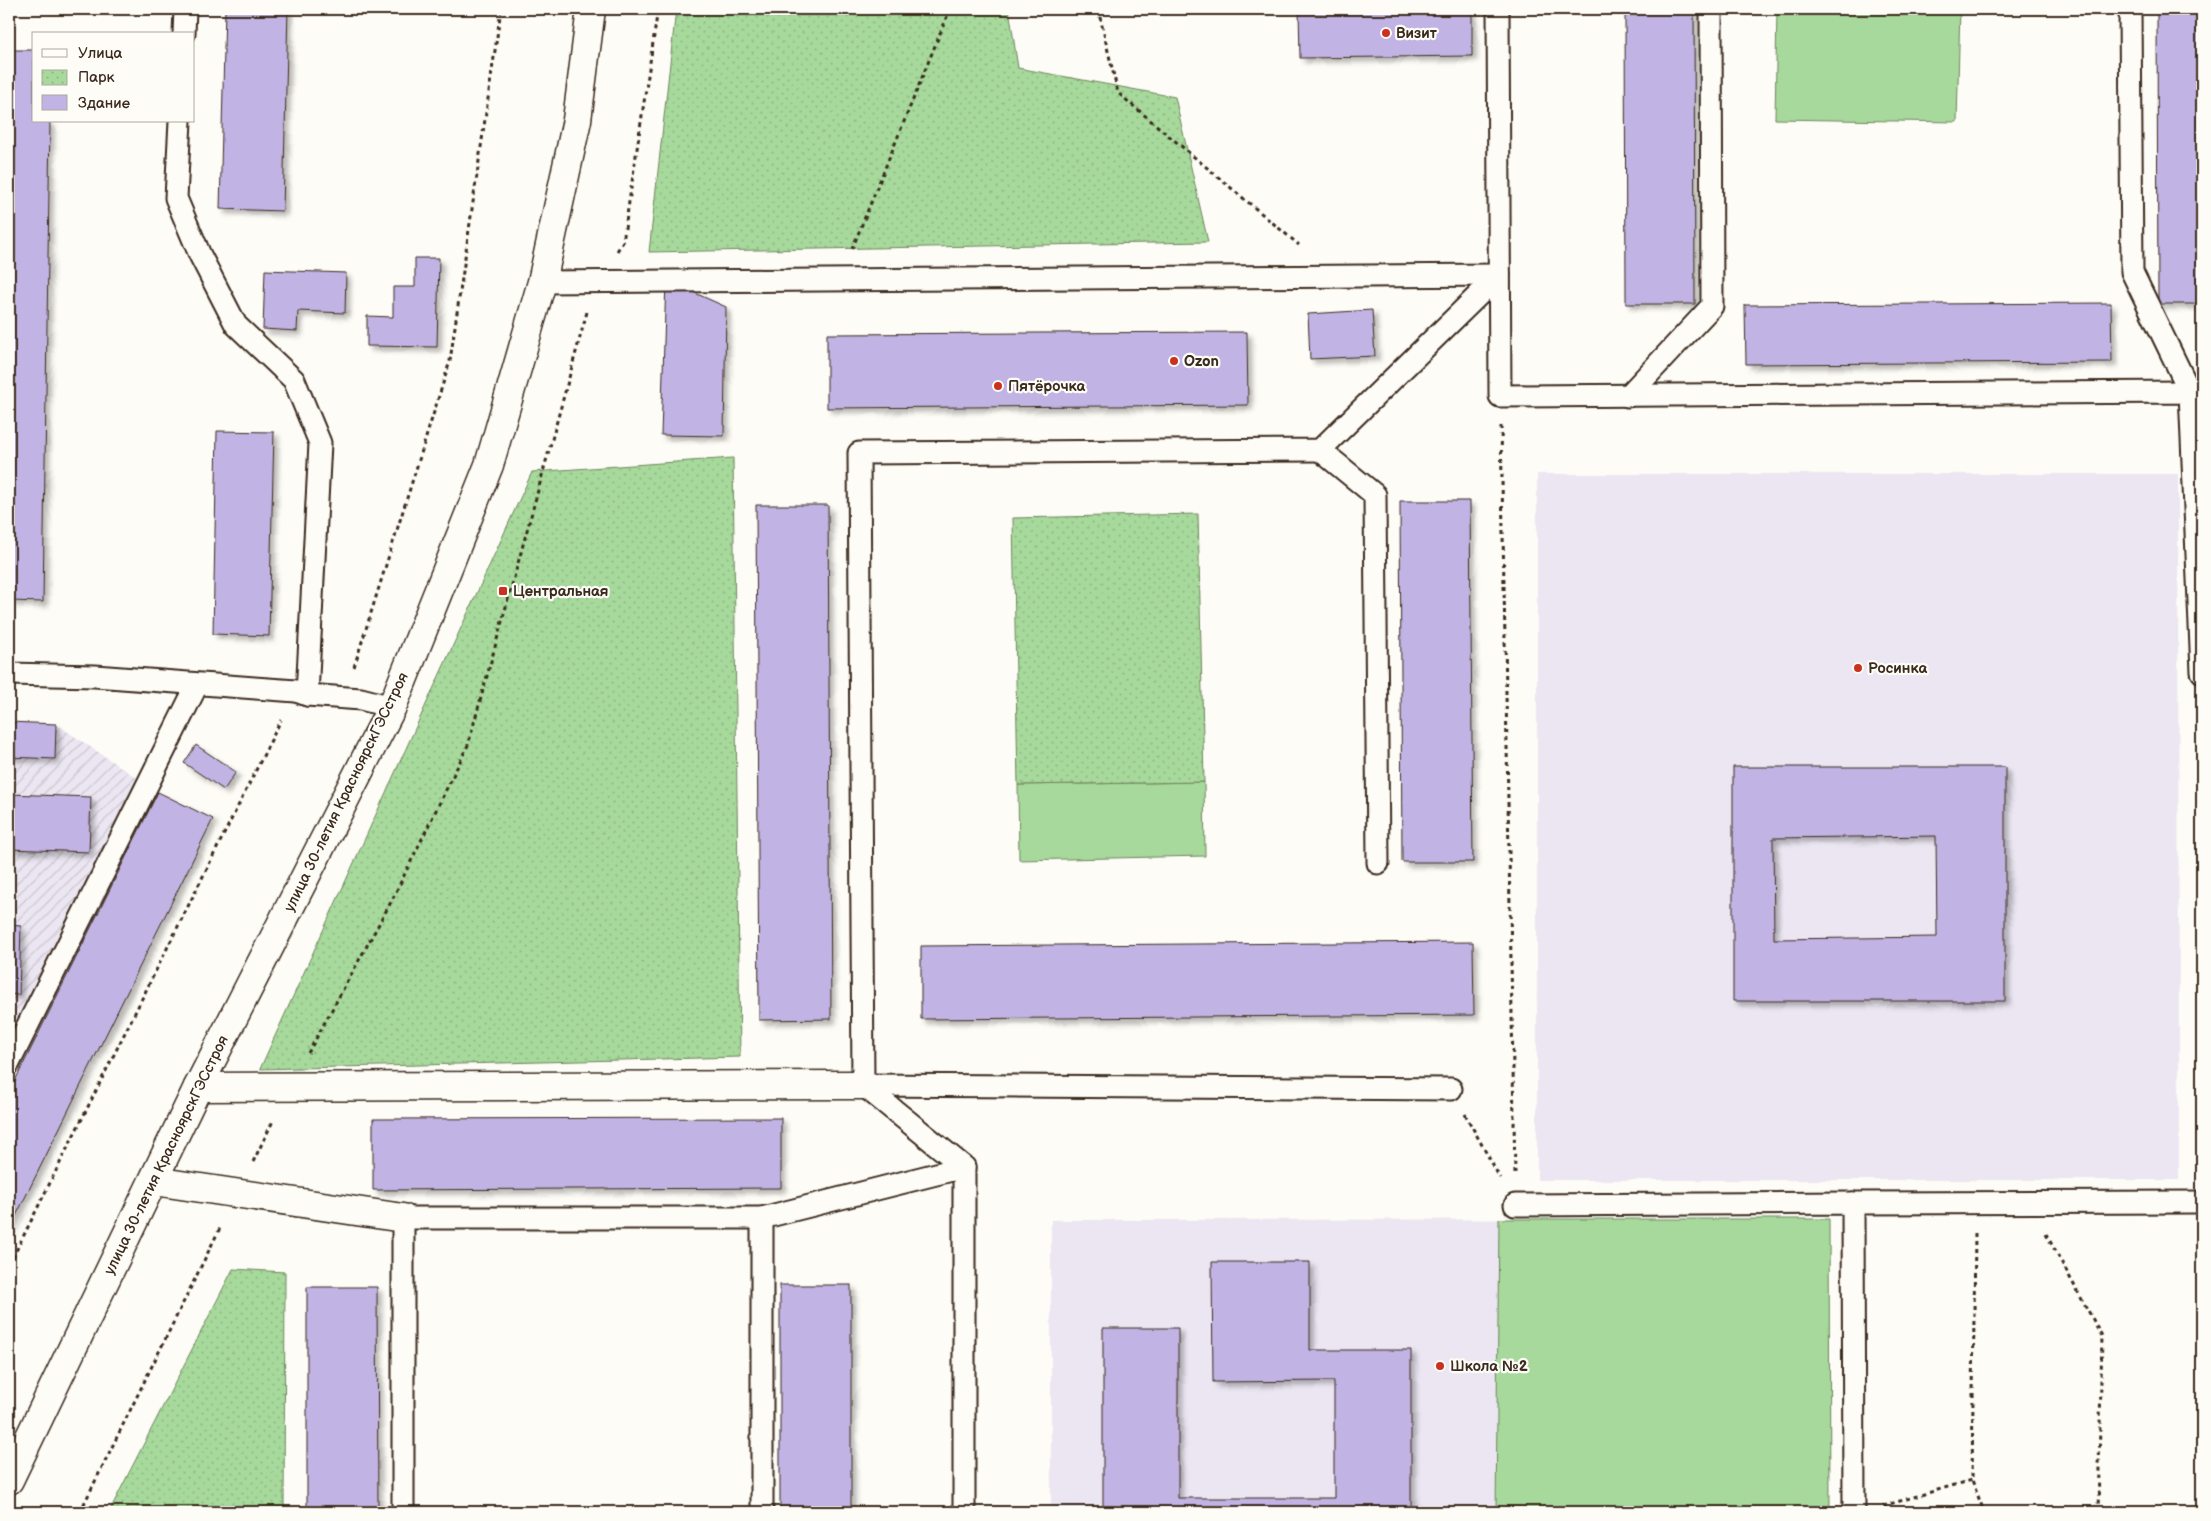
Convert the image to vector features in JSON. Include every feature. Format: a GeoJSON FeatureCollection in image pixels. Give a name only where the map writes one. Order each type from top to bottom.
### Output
{"type":"FeatureCollection","features":[{"type":"Feature","properties":{"kind":"main road","name":"улица 30-летия КрасноярскГЭСстроя"},"geometry":{"type":"LineString","coordinates":[[9,1480],[198,1087],[392,707],[489,465],[542,282],[577,120],[591,9]]}},
{"type":"Feature","properties":{"kind":"main road"},"geometry":{"type":"LineString","coordinates":[[198,1087],[863,1085]]}},
{"type":"Feature","properties":{"kind":"main road"},"geometry":{"type":"LineString","coordinates":[[154,1181],[403,1218]]}},
{"type":"Feature","properties":{"kind":"lane"},"geometry":{"type":"LineString","coordinates":[[184,32],[186,9]]}},
{"type":"Feature","properties":{"kind":"lane"},"geometry":{"type":"LineString","coordinates":[[1498,9],[1500,396],[2196,390]]}},
{"type":"Feature","properties":{"kind":"lane"},"geometry":{"type":"LineString","coordinates":[[1628,396],[1712,306],[1711,9]]}},
{"type":"Feature","properties":{"kind":"lane"},"geometry":{"type":"LineString","coordinates":[[2130,9],[2132,272],[2196,390],[2202,672]]}},
{"type":"Feature","properties":{"kind":"lane"},"geometry":{"type":"LineString","coordinates":[[180,122],[176,198],[200,255],[236,325],[294,380],[320,443],[301,693]]}},
{"type":"Feature","properties":{"kind":"lane"},"geometry":{"type":"LineString","coordinates":[[542,282],[596,280],[1499,275]]}},
{"type":"Feature","properties":{"kind":"lane"},"geometry":{"type":"LineString","coordinates":[[1320,450],[1499,275]]}},
{"type":"Feature","properties":{"kind":"lane"},"geometry":{"type":"LineString","coordinates":[[863,1085],[859,453],[1320,450],[1376,495],[1378,863]]}},
{"type":"Feature","properties":{"kind":"lane"},"geometry":{"type":"LineString","coordinates":[[9,674],[95,676],[301,693],[361,699],[392,707]]}},
{"type":"Feature","properties":{"kind":"lane"},"geometry":{"type":"LineString","coordinates":[[9,1063],[197,685]]}},
{"type":"Feature","properties":{"kind":"lane"},"geometry":{"type":"LineString","coordinates":[[863,1085],[1451,1089]]}},
{"type":"Feature","properties":{"kind":"lane"},"geometry":{"type":"LineString","coordinates":[[863,1085],[964,1167]]}},
{"type":"Feature","properties":{"kind":"lane"},"geometry":{"type":"LineString","coordinates":[[403,1512],[403,1218],[762,1218],[964,1167]]}},
{"type":"Feature","properties":{"kind":"lane"},"geometry":{"type":"LineString","coordinates":[[964,1167],[964,1512]]}},
{"type":"Feature","properties":{"kind":"lane"},"geometry":{"type":"LineString","coordinates":[[1515,1205],[2202,1202]]}},
{"type":"Feature","properties":{"kind":"lane"},"geometry":{"type":"LineString","coordinates":[[1853,1203],[1854,1512]]}},
{"type":"Feature","properties":{"kind":"lane"},"geometry":{"type":"LineString","coordinates":[[762,1218],[762,1512]]}},
{"type":"Feature","properties":{"kind":"path"},"geometry":{"type":"LineString","coordinates":[[344,698],[450,361],[501,9]]}},
{"type":"Feature","properties":{"kind":"path"},"geometry":{"type":"LineString","coordinates":[[80,1512],[290,1087],[386,910],[468,745],[596,280],[623,242],[658,9]]}},
{"type":"Feature","properties":{"kind":"path"},"geometry":{"type":"LineString","coordinates":[[840,279],[950,9]]}},
{"type":"Feature","properties":{"kind":"path"},"geometry":{"type":"LineString","coordinates":[[1098,9],[1118,93],[1336,276]]}},
{"type":"Feature","properties":{"kind":"path"},"geometry":{"type":"LineString","coordinates":[[1500,396],[1515,1205]]}},
{"type":"Feature","properties":{"kind":"path"},"geometry":{"type":"LineString","coordinates":[[9,1265],[301,693]]}},
{"type":"Feature","properties":{"kind":"path"},"geometry":{"type":"LineString","coordinates":[[1451,1089],[1515,1205]]}},
{"type":"Feature","properties":{"kind":"path"},"geometry":{"type":"LineString","coordinates":[[1975,1203],[1972,1480],[1984,1512]]}},
{"type":"Feature","properties":{"kind":"path"},"geometry":{"type":"LineString","coordinates":[[2029,1203],[2102,1336],[2098,1512]]}},
{"type":"Feature","properties":{"kind":"path"},"geometry":{"type":"LineString","coordinates":[[1879,1507],[1972,1480]]}},
{"type":"Feature","properties":{"kind":"shaded area","name":"Росинка"},"geometry":{"type":"Polygon","coordinates":[[[1537,474],[2178,474],[2179,1180],[1537,1180],[1537,474]]]}},
{"type":"Feature","properties":{"kind":"shaded area"},"geometry":{"type":"Polygon","coordinates":[[[9,722],[56,724],[158,792],[213,819],[9,1230],[9,722]]]}},
{"type":"Feature","properties":{"kind":"shaded area","name":"Школа №2"},"geometry":{"type":"Polygon","coordinates":[[[1829,1219],[1830,1512],[1051,1512],[1051,1220],[1829,1219]]]}},
{"type":"Feature","properties":{"kind":"green space"},"geometry":{"type":"Polygon","coordinates":[[[676,9],[1009,9],[1018,68],[1175,97],[1208,242],[649,252],[676,9]]]}},
{"type":"Feature","properties":{"kind":"green space"},"geometry":{"type":"Polygon","coordinates":[[[1777,9],[1960,9],[1957,122],[1775,119],[1777,9]]]}},
{"type":"Feature","properties":{"kind":"green space"},"geometry":{"type":"Polygon","coordinates":[[[733,458],[740,1057],[260,1069],[532,472],[733,458]]]}},
{"type":"Feature","properties":{"kind":"green space"},"geometry":{"type":"Polygon","coordinates":[[[1198,514],[1204,782],[1018,785],[1013,518],[1198,514]]]}},
{"type":"Feature","properties":{"kind":"green space"},"geometry":{"type":"Polygon","coordinates":[[[1204,782],[1205,856],[1019,860],[1018,785],[1204,782]]]}},
{"type":"Feature","properties":{"kind":"green space"},"geometry":{"type":"Polygon","coordinates":[[[1499,1219],[1829,1219],[1830,1512],[1496,1512],[1499,1219]]]}},
{"type":"Feature","properties":{"kind":"green space"},"geometry":{"type":"Polygon","coordinates":[[[233,1269],[285,1272],[284,1512],[109,1512],[233,1269]]]}},
{"type":"Feature","properties":{"kind":"building"},"geometry":{"type":"Polygon","coordinates":[[[225,9],[288,9],[283,211],[220,209],[225,9]]]}},
{"type":"Feature","properties":{"kind":"building","name":"Визит"},"geometry":{"type":"Polygon","coordinates":[[[1299,9],[1472,9],[1472,56],[1300,58],[1299,9]]]}},
{"type":"Feature","properties":{"kind":"building"},"geometry":{"type":"Polygon","coordinates":[[[1625,9],[1694,9],[1695,304],[1626,304],[1625,9]]]}},
{"type":"Feature","properties":{"kind":"building"},"geometry":{"type":"Polygon","coordinates":[[[2157,9],[2202,9],[2202,304],[2158,304],[2157,9]]]}},
{"type":"Feature","properties":{"kind":"building"},"geometry":{"type":"Polygon","coordinates":[[[9,50],[32,50],[32,122],[50,122],[43,602],[9,601],[9,50]]]}},
{"type":"Feature","properties":{"kind":"building"},"geometry":{"type":"Polygon","coordinates":[[[415,258],[439,258],[437,347],[367,346],[367,316],[393,317],[393,287],[415,287],[415,258]]]}},
{"type":"Feature","properties":{"kind":"building"},"geometry":{"type":"Polygon","coordinates":[[[265,270],[346,273],[345,313],[298,311],[297,331],[263,329],[265,270]]]}},
{"type":"Feature","properties":{"kind":"building"},"geometry":{"type":"Polygon","coordinates":[[[666,280],[726,307],[724,436],[661,435],[666,280]]]}},
{"type":"Feature","properties":{"kind":"building"},"geometry":{"type":"Polygon","coordinates":[[[2111,303],[2112,362],[1746,364],[1745,305],[2111,303]]]}},
{"type":"Feature","properties":{"kind":"building"},"geometry":{"type":"Polygon","coordinates":[[[1372,310],[1375,356],[1310,359],[1308,314],[1372,310]]]}},
{"type":"Feature","properties":{"kind":"building"},"geometry":{"type":"Polygon","coordinates":[[[1247,332],[1248,405],[827,408],[827,334],[1247,332]]]}},
{"type":"Feature","properties":{"kind":"building"},"geometry":{"type":"Polygon","coordinates":[[[217,431],[274,432],[269,636],[213,634],[217,431]]]}},
{"type":"Feature","properties":{"kind":"building"},"geometry":{"type":"Polygon","coordinates":[[[1400,501],[1470,501],[1473,862],[1402,862],[1400,501]]]}},
{"type":"Feature","properties":{"kind":"building"},"geometry":{"type":"Polygon","coordinates":[[[756,505],[828,505],[831,1019],[759,1020],[756,505]]]}},
{"type":"Feature","properties":{"kind":"building"},"geometry":{"type":"Polygon","coordinates":[[[9,722],[56,724],[55,759],[9,757],[9,722]]]}},
{"type":"Feature","properties":{"kind":"building"},"geometry":{"type":"Polygon","coordinates":[[[196,745],[236,772],[224,790],[184,763],[196,745]]]}},
{"type":"Feature","properties":{"kind":"building"},"geometry":{"type":"Polygon","coordinates":[[[1733,767],[2005,767],[2005,1001],[1733,1001],[1733,767]],[[1936,836],[1773,838],[1774,939],[1937,937],[1936,836]]]}},
{"type":"Feature","properties":{"kind":"building"},"geometry":{"type":"Polygon","coordinates":[[[158,792],[213,819],[9,1230],[9,1093],[158,792]]]}},
{"type":"Feature","properties":{"kind":"building"},"geometry":{"type":"Polygon","coordinates":[[[9,794],[91,797],[89,852],[9,849],[9,794]]]}},
{"type":"Feature","properties":{"kind":"building"},"geometry":{"type":"Polygon","coordinates":[[[9,925],[21,926],[19,995],[9,994],[9,925]]]}},
{"type":"Feature","properties":{"kind":"building"},"geometry":{"type":"Polygon","coordinates":[[[1473,942],[1474,1015],[921,1019],[921,946],[1473,942]]]}},
{"type":"Feature","properties":{"kind":"building"},"geometry":{"type":"Polygon","coordinates":[[[781,1118],[781,1188],[373,1190],[373,1119],[781,1118]]]}},
{"type":"Feature","properties":{"kind":"building"},"geometry":{"type":"Polygon","coordinates":[[[1212,1262],[1310,1262],[1310,1350],[1411,1350],[1411,1512],[1103,1512],[1103,1328],[1178,1328],[1178,1498],[1334,1498],[1334,1381],[1213,1382],[1212,1262]]]}},
{"type":"Feature","properties":{"kind":"building"},"geometry":{"type":"Polygon","coordinates":[[[780,1285],[851,1285],[851,1512],[780,1512],[780,1285]]]}},
{"type":"Feature","properties":{"kind":"building"},"geometry":{"type":"Polygon","coordinates":[[[307,1287],[377,1287],[378,1512],[307,1512],[307,1287]]]}},
{"type":"Feature","properties":{"kind":"place","name":"Визит"},"geometry":{"type":"Point","coordinates":[1386,33]}},
{"type":"Feature","properties":{"kind":"place","name":"Ozon"},"geometry":{"type":"Point","coordinates":[1174,361]}},
{"type":"Feature","properties":{"kind":"place","name":"Пятёрочка"},"geometry":{"type":"Point","coordinates":[998,386]}},
{"type":"Feature","properties":{"kind":"place","name":"Центральная"},"geometry":{"type":"Point","coordinates":[503,591]}},
{"type":"Feature","properties":{"kind":"place","name":"Росинка"},"geometry":{"type":"Point","coordinates":[1858,668]}},
{"type":"Feature","properties":{"kind":"place","name":"Школа №2"},"geometry":{"type":"Point","coordinates":[1440,1366]}}]}
